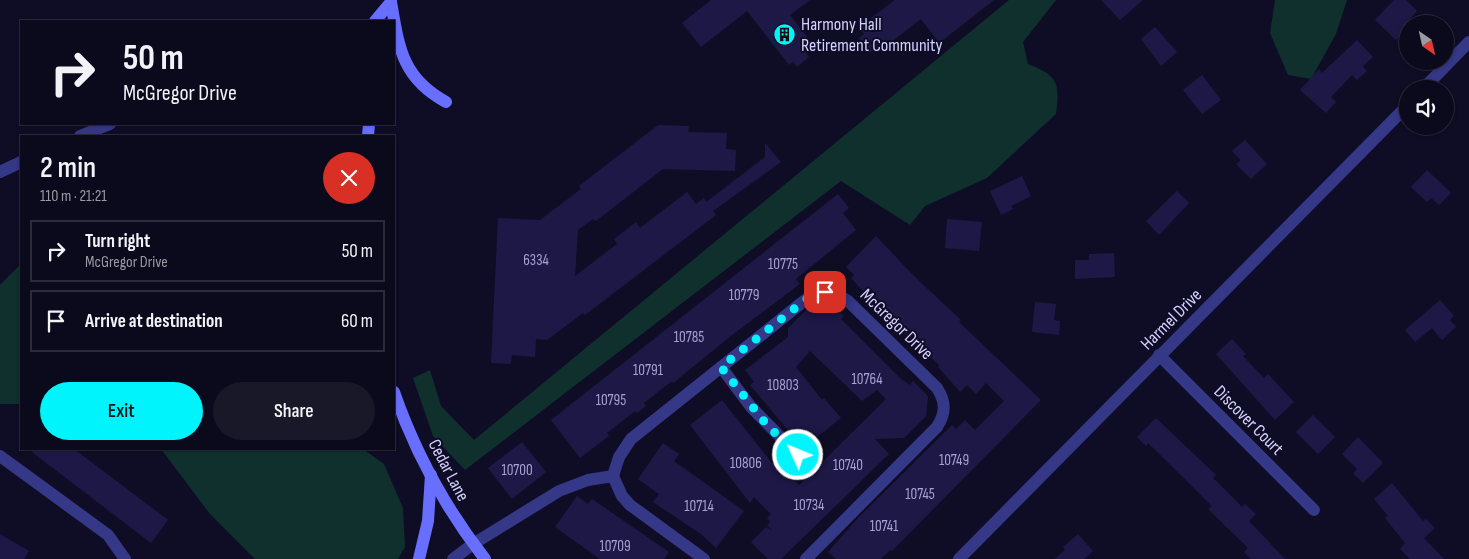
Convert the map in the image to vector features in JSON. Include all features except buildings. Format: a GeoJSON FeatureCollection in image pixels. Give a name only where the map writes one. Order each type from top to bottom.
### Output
{"type":"FeatureCollection","features":[{"type":"Feature","properties":{"kind":"main road"},"geometry":{"type":"LineString","coordinates":[[376,20],[392,1]]}},
{"type":"Feature","properties":{"kind":"main road"},"geometry":{"type":"LineString","coordinates":[[388,20],[392,1]]}},
{"type":"Feature","properties":{"kind":"main road"},"geometry":{"type":"LineString","coordinates":[[392,1],[395,20]]}},
{"type":"Feature","properties":{"kind":"main road"},"geometry":{"type":"LineString","coordinates":[[395,24],[398,46],[404,62],[418,82],[430,93],[446,102]]}},
{"type":"Feature","properties":{"kind":"main road","name":"Cedar Lane"},"geometry":{"type":"LineString","coordinates":[[395,395],[416,449],[430,475],[452,514],[485,559]]}},
{"type":"Feature","properties":{"kind":"main road"},"geometry":{"type":"LineString","coordinates":[[419,559],[428,521],[430,475]]}},
{"type":"Feature","properties":{"kind":"street"},"geometry":{"type":"LineString","coordinates":[[1432,80],[1469,42]]}},
{"type":"Feature","properties":{"kind":"street","name":"Harmel Drive"},"geometry":{"type":"LineString","coordinates":[[959,559],[1399,114]]}},
{"type":"Feature","properties":{"kind":"street"},"geometry":{"type":"LineString","coordinates":[[82,135],[108,125]]}},
{"type":"Feature","properties":{"kind":"street"},"geometry":{"type":"LineString","coordinates":[[0,172],[20,162]]}},
{"type":"Feature","properties":{"kind":"street","name":"McGregor Drive"},"geometry":{"type":"LineString","coordinates":[[613,476],[619,457],[631,439],[809,297],[817,294],[833,293],[848,301],[937,388],[942,396],[944,410],[942,419],[937,427],[806,559]]}},
{"type":"Feature","properties":{"kind":"street","name":"Discover Court"},"geometry":{"type":"LineString","coordinates":[[1159,355],[1314,510]]}},
{"type":"Feature","properties":{"kind":"street"},"geometry":{"type":"LineString","coordinates":[[721,367],[767,425],[798,455]]}},
{"type":"Feature","properties":{"kind":"street"},"geometry":{"type":"LineString","coordinates":[[0,456],[108,536],[125,559]]}},
{"type":"Feature","properties":{"kind":"street"},"geometry":{"type":"LineString","coordinates":[[453,559],[559,491],[588,480],[613,476],[622,496],[630,505],[704,559]]}},
{"type":"Feature","properties":{"kind":"green space"},"geometry":{"type":"Polygon","coordinates":[[[1009,0],[1056,0],[1023,42],[1028,64],[1046,72],[1055,82],[1058,94],[1056,114],[987,178],[925,206],[910,225],[841,181],[465,470],[433,436],[413,378],[430,370],[441,406],[474,440],[1009,0]]]}},
{"type":"Feature","properties":{"kind":"green space"},"geometry":{"type":"Polygon","coordinates":[[[1275,0],[1347,0],[1336,34],[1311,79],[1288,75],[1270,33],[1275,0]]]}},
{"type":"Feature","properties":{"kind":"green space"},"geometry":{"type":"Polygon","coordinates":[[[20,265],[20,404],[0,404],[0,285],[20,265]]]}},
{"type":"Feature","properties":{"kind":"green space"},"geometry":{"type":"Polygon","coordinates":[[[162,450],[364,450],[384,464],[403,508],[405,547],[398,559],[255,559],[210,514],[162,450]]]}},
{"type":"Feature","properties":{"kind":"place","name":"Harmony Hall Retirement Community"},"geometry":{"type":"Point","coordinates":[785,34]}},
{"type":"Feature","properties":{"kind":"route"},"geometry":{"type":"LineString","coordinates":[[798,455],[751,407],[721,367],[809,297],[825,292]]}}]}
